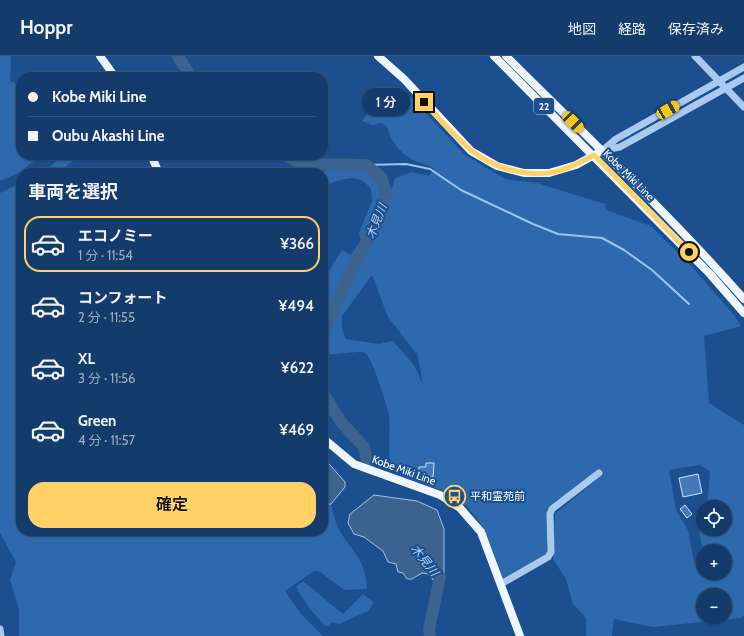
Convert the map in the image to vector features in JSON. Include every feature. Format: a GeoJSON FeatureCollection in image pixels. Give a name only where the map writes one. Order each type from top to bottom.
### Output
{"type":"FeatureCollection","features":[{"type":"Feature","properties":{"kind":"main road"},"geometry":{"type":"LineString","coordinates":[[100,56],[111,72]]}},
{"type":"Feature","properties":{"kind":"main road"},"geometry":{"type":"LineString","coordinates":[[378,56],[404,79],[471,151],[497,166],[524,173],[549,173],[576,165],[603,150]]}},
{"type":"Feature","properties":{"kind":"main road","name":"Kobe Miki Line"},"geometry":{"type":"LineString","coordinates":[[494,56],[594,155],[710,274],[744,313]]}},
{"type":"Feature","properties":{"kind":"main road","name":"Kobe Miki Line"},"geometry":{"type":"LineString","coordinates":[[506,56],[603,150],[744,299]]}},
{"type":"Feature","properties":{"kind":"main road","name":"Kobe Miki Line"},"geometry":{"type":"LineString","coordinates":[[328,442],[354,464],[440,495],[460,508],[481,532],[520,636]]}},
{"type":"Feature","properties":{"kind":"street"},"geometry":{"type":"LineString","coordinates":[[695,56],[744,107]]}},
{"type":"Feature","properties":{"kind":"street"},"geometry":{"type":"LineString","coordinates":[[603,150],[616,139],[744,67]]}},
{"type":"Feature","properties":{"kind":"street"},"geometry":{"type":"LineString","coordinates":[[603,150],[620,147],[744,78]]}},
{"type":"Feature","properties":{"kind":"street"},"geometry":{"type":"LineString","coordinates":[[501,584],[548,557],[551,552],[550,514],[552,509],[599,473]]}},
{"type":"Feature","properties":{"kind":"street"},"geometry":{"type":"LineString","coordinates":[[0,629],[1,636]]}},
{"type":"Feature","properties":{"kind":"shaded area"},"geometry":{"type":"Polygon","coordinates":[[[0,56],[11,56],[10,81],[16,84],[16,160],[35,160],[25,168],[16,168],[16,174],[0,181],[0,56]]]}},
{"type":"Feature","properties":{"kind":"shaded area"},"geometry":{"type":"Polygon","coordinates":[[[402,88],[465,155],[505,179],[537,183],[605,204],[606,210],[651,226],[694,269],[734,315],[741,326],[704,336],[709,403],[744,425],[744,615],[741,618],[732,619],[732,588],[696,588],[696,623],[653,627],[614,619],[612,636],[586,636],[586,618],[573,604],[566,579],[553,559],[555,514],[604,474],[601,469],[547,510],[547,555],[503,579],[488,538],[471,511],[463,503],[449,494],[400,476],[400,472],[391,465],[389,453],[389,415],[369,358],[363,352],[328,355],[328,272],[342,250],[351,255],[361,240],[359,233],[372,201],[371,189],[366,183],[360,180],[349,178],[328,184],[328,170],[340,168],[363,170],[377,177],[381,187],[392,188],[395,178],[412,172],[429,176],[434,168],[406,156],[391,139],[388,130],[382,123],[372,125],[362,121],[384,95],[395,89],[402,88]],[[372,275],[342,316],[342,329],[346,339],[379,344],[393,341],[414,365],[423,385],[417,352],[416,353],[388,317],[372,275]]]}},
{"type":"Feature","properties":{"kind":"shaded area"},"geometry":{"type":"Polygon","coordinates":[[[57,160],[75,160],[68,164],[67,168],[49,168],[57,160]]]}},
{"type":"Feature","properties":{"kind":"shaded area"},"geometry":{"type":"Polygon","coordinates":[[[16,185],[16,536],[328,536],[328,504],[331,504],[339,530],[362,565],[367,589],[344,590],[319,571],[314,571],[285,591],[301,614],[323,636],[19,636],[19,609],[10,580],[16,562],[0,533],[0,193],[16,185]]]}},
{"type":"Feature","properties":{"kind":"shaded area"},"geometry":{"type":"Polygon","coordinates":[[[303,581],[343,614],[363,594],[374,603],[368,611],[339,624],[332,622],[328,626],[325,626],[309,608],[296,587],[303,581]]]}},
{"type":"Feature","properties":{"kind":"water"},"geometry":{"type":"Polygon","coordinates":[[[328,463],[345,482],[345,487],[331,504],[328,504],[328,463]]]}},
{"type":"Feature","properties":{"kind":"water"},"geometry":{"type":"Polygon","coordinates":[[[374,495],[417,501],[437,510],[444,529],[444,578],[433,580],[429,574],[422,573],[412,579],[407,579],[403,573],[398,572],[396,564],[388,562],[383,551],[364,537],[354,534],[348,523],[350,514],[374,495]]]}},
{"type":"Feature","properties":{"kind":"building"},"geometry":{"type":"Polygon","coordinates":[[[426,463],[434,463],[433,477],[419,477],[419,467],[426,467],[426,463]]]}},
{"type":"Feature","properties":{"kind":"building"},"geometry":{"type":"Polygon","coordinates":[[[698,474],[702,493],[683,497],[679,478],[698,474]]]}},
{"type":"Feature","properties":{"kind":"building"},"geometry":{"type":"Polygon","coordinates":[[[685,505],[692,514],[687,518],[680,509],[685,505]]]}},
{"type":"Feature","properties":{"kind":"waterway","name":"木見川"},"geometry":{"type":"LineString","coordinates":[[178,56],[188,72]]}},
{"type":"Feature","properties":{"kind":"waterway","name":"木見川"},"geometry":{"type":"LineString","coordinates":[[294,160],[302,164],[366,165],[381,177],[386,193],[385,203],[380,217],[348,277],[328,322]]}},
{"type":"Feature","properties":{"kind":"waterway"},"geometry":{"type":"LineString","coordinates":[[366,165],[406,164],[430,169],[461,190],[533,224],[558,234],[602,238],[624,250],[652,270],[689,304]]}},
{"type":"Feature","properties":{"kind":"waterway","name":"木見川"},"geometry":{"type":"LineString","coordinates":[[328,401],[341,422],[364,447],[368,464]]}},
{"type":"Feature","properties":{"kind":"waterway","name":"木見川"},"geometry":{"type":"LineString","coordinates":[[430,636],[429,629],[440,577],[431,565]]}},
{"type":"Feature","properties":{"kind":"place","name":"平和霊苑前"},"geometry":{"type":"Point","coordinates":[455,496]}},
{"type":"Feature","properties":{"kind":"route"},"geometry":{"type":"LineString","coordinates":[[424,102],[471,151],[497,166],[524,173],[549,173],[576,165],[594,155],[689,252]]}}]}
